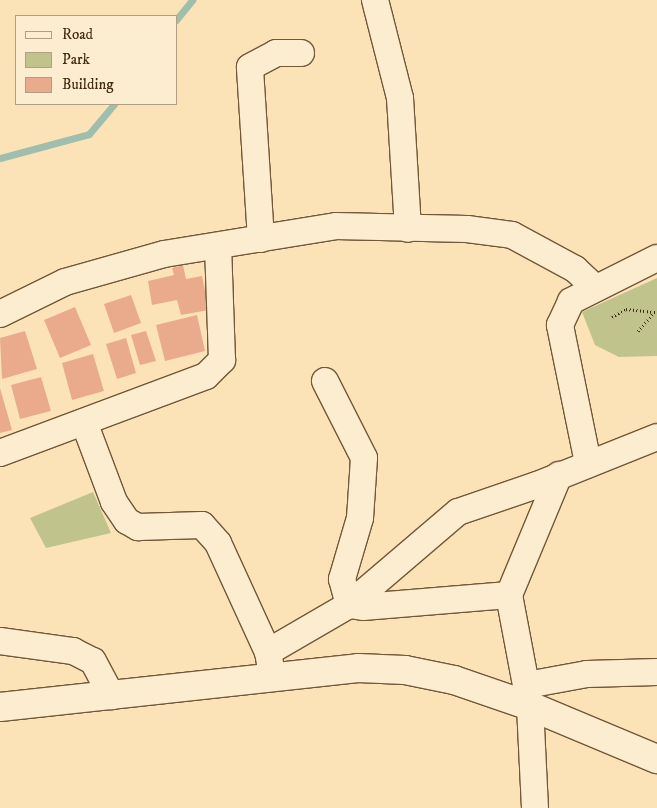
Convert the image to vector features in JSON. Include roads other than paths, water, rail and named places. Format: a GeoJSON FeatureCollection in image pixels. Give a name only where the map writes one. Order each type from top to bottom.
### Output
{"type":"FeatureCollection","features":[{"type":"Feature","properties":{"kind":"street"},"geometry":{"type":"LineString","coordinates":[[375,0],[400,98],[408,229]]}},
{"type":"Feature","properties":{"kind":"street"},"geometry":{"type":"LineString","coordinates":[[261,239],[250,67],[276,53],[301,53]]}},
{"type":"Feature","properties":{"kind":"street"},"geometry":{"type":"LineString","coordinates":[[0,314],[66,282],[164,254],[336,226],[467,229],[512,235],[575,268],[594,287]]}},
{"type":"Feature","properties":{"kind":"street"},"geometry":{"type":"LineString","coordinates":[[0,453],[206,376],[222,360],[218,246]]}},
{"type":"Feature","properties":{"kind":"street"},"geometry":{"type":"LineString","coordinates":[[588,463],[560,325],[571,301],[594,287],[657,258]]}},
{"type":"Feature","properties":{"kind":"street"},"geometry":{"type":"LineString","coordinates":[[325,381],[364,458],[360,518],[342,579],[349,605]]}},
{"type":"Feature","properties":{"kind":"street"},"geometry":{"type":"LineString","coordinates":[[84,422],[114,502],[127,521],[138,527],[202,525],[218,543],[270,664]]}},
{"type":"Feature","properties":{"kind":"street"},"geometry":{"type":"LineString","coordinates":[[270,664],[349,605],[458,512],[559,476],[657,437]]}},
{"type":"Feature","properties":{"kind":"street"},"geometry":{"type":"LineString","coordinates":[[535,808],[528,695],[509,596],[559,476]]}},
{"type":"Feature","properties":{"kind":"street"},"geometry":{"type":"LineString","coordinates":[[349,605],[363,607],[509,596]]}},
{"type":"Feature","properties":{"kind":"street"},"geometry":{"type":"LineString","coordinates":[[0,641],[73,651],[93,661],[112,696]]}},
{"type":"Feature","properties":{"kind":"street"},"geometry":{"type":"LineString","coordinates":[[0,706],[112,696],[270,664],[405,670],[528,695],[657,759]]}},
{"type":"Feature","properties":{"kind":"street"},"geometry":{"type":"LineString","coordinates":[[528,695],[587,674],[657,672]]}},
{"type":"Feature","properties":{"kind":"waterway"},"geometry":{"type":"LineString","coordinates":[[178,18],[192,0]]}},
{"type":"Feature","properties":{"kind":"waterway"},"geometry":{"type":"LineString","coordinates":[[0,158],[89,134],[113,105]]}}]}
